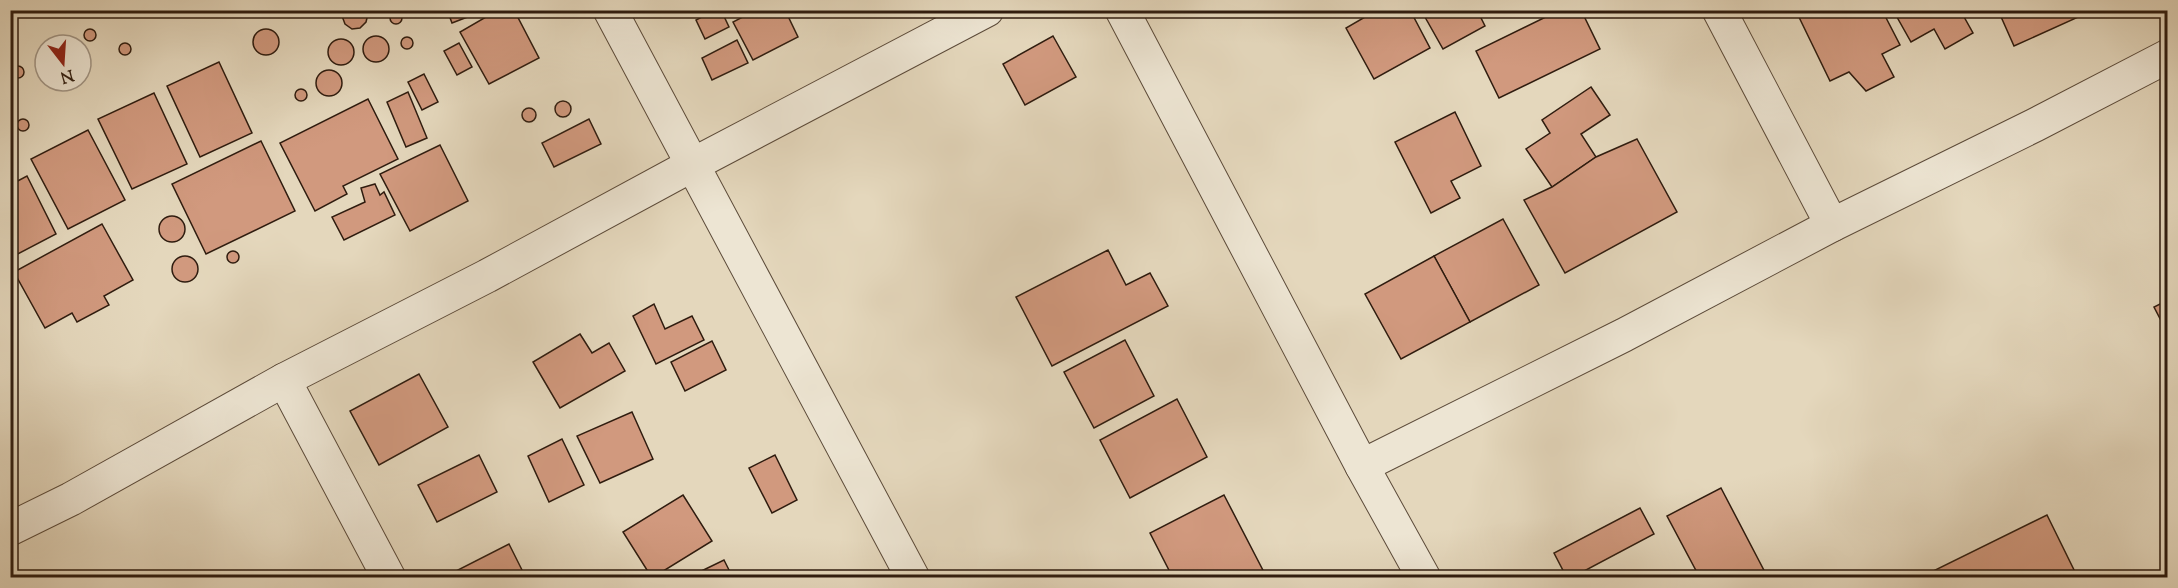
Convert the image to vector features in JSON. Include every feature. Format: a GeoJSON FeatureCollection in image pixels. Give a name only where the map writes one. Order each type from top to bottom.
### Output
{"type":"FeatureCollection","features":[{"type":"Feature","properties":{"kind":"street"},"geometry":{"type":"LineString","coordinates":[[610,10],[913,578]]}},
{"type":"Feature","properties":{"kind":"street"},"geometry":{"type":"LineString","coordinates":[[10,529],[81,493],[284,380],[497,270],[987,10]]}},
{"type":"Feature","properties":{"kind":"street"},"geometry":{"type":"LineString","coordinates":[[1122,10],[1362,466],[1424,578]]}},
{"type":"Feature","properties":{"kind":"street"},"geometry":{"type":"LineString","coordinates":[[1719,10],[1832,225]]}},
{"type":"Feature","properties":{"kind":"street"},"geometry":{"type":"LineString","coordinates":[[1362,466],[1624,335],[1832,225],[2035,125],[2168,56]]}},
{"type":"Feature","properties":{"kind":"street"},"geometry":{"type":"LineString","coordinates":[[284,380],[389,578]]}},
{"type":"Feature","properties":{"kind":"building"},"geometry":{"type":"Polygon","coordinates":[[[343,10],[367,10],[366,22],[360,28],[352,29],[345,24],[342,16],[343,10]]]}},
{"type":"Feature","properties":{"kind":"building"},"geometry":{"type":"Polygon","coordinates":[[[447,10],[467,10],[470,16],[452,23],[447,10]]]}},
{"type":"Feature","properties":{"kind":"building"},"geometry":{"type":"Polygon","coordinates":[[[498,10],[514,10],[539,58],[489,84],[460,32],[498,10]]]}},
{"type":"Feature","properties":{"kind":"building"},"geometry":{"type":"Polygon","coordinates":[[[715,10],[721,10],[729,27],[705,39],[696,20],[715,10]]]}},
{"type":"Feature","properties":{"kind":"building"},"geometry":{"type":"Polygon","coordinates":[[[756,10],[785,10],[798,37],[753,60],[733,22],[756,10]]]}},
{"type":"Feature","properties":{"kind":"building"},"geometry":{"type":"Polygon","coordinates":[[[1377,10],[1410,10],[1430,48],[1374,79],[1346,28],[1377,10]]]}},
{"type":"Feature","properties":{"kind":"building"},"geometry":{"type":"Polygon","coordinates":[[[1421,10],[1477,10],[1485,26],[1443,49],[1421,10]]]}},
{"type":"Feature","properties":{"kind":"building"},"geometry":{"type":"Polygon","coordinates":[[[1560,10],[1581,10],[1600,49],[1499,98],[1476,51],[1560,10]]]}},
{"type":"Feature","properties":{"kind":"building"},"geometry":{"type":"Polygon","coordinates":[[[1882,10],[1900,45],[1882,54],[1894,77],[1866,91],[1849,72],[1830,81],[1796,11],[1882,10]]]}},
{"type":"Feature","properties":{"kind":"building"},"geometry":{"type":"Polygon","coordinates":[[[1893,10],[1971,10],[1963,15],[1973,33],[1945,49],[1934,29],[1911,42],[1893,10]]]}},
{"type":"Feature","properties":{"kind":"building"},"geometry":{"type":"Polygon","coordinates":[[[1998,10],[2083,10],[2085,14],[2014,46],[1998,10]]]}},
{"type":"Feature","properties":{"kind":"building"},"geometry":{"type":"Polygon","coordinates":[[[398,12],[402,18],[398,24],[394,24],[390,16],[398,12]]]}},
{"type":"Feature","properties":{"kind":"building"},"geometry":{"type":"Polygon","coordinates":[[[92,29],[96,33],[93,41],[93,33],[84,33],[85,30],[92,29]]]}},
{"type":"Feature","properties":{"kind":"building"},"geometry":{"type":"Polygon","coordinates":[[[266,29],[275,33],[279,42],[275,51],[266,55],[257,51],[253,42],[257,33],[266,29]]]}},
{"type":"Feature","properties":{"kind":"building"},"geometry":{"type":"Polygon","coordinates":[[[376,36],[385,40],[389,49],[385,58],[376,62],[367,58],[363,49],[367,40],[376,36]]]}},
{"type":"Feature","properties":{"kind":"building"},"geometry":{"type":"Polygon","coordinates":[[[1053,36],[1076,77],[1025,105],[1003,64],[1053,36]]]}},
{"type":"Feature","properties":{"kind":"building"},"geometry":{"type":"Polygon","coordinates":[[[409,37],[412,38],[412,48],[405,49],[402,48],[401,41],[402,38],[409,37]]]}},
{"type":"Feature","properties":{"kind":"building"},"geometry":{"type":"Polygon","coordinates":[[[341,39],[350,43],[354,52],[350,61],[341,65],[332,61],[328,52],[332,43],[341,39]]]}},
{"type":"Feature","properties":{"kind":"building"},"geometry":{"type":"Polygon","coordinates":[[[737,40],[748,63],[712,80],[702,58],[737,40]]]}},
{"type":"Feature","properties":{"kind":"building"},"geometry":{"type":"Polygon","coordinates":[[[127,43],[130,44],[130,54],[123,55],[120,54],[119,47],[120,44],[127,43]]]}},
{"type":"Feature","properties":{"kind":"building"},"geometry":{"type":"Polygon","coordinates":[[[459,43],[472,67],[457,75],[444,51],[459,43]]]}},
{"type":"Feature","properties":{"kind":"building"},"geometry":{"type":"Polygon","coordinates":[[[219,62],[252,133],[200,157],[167,86],[219,62]]]}},
{"type":"Feature","properties":{"kind":"building"},"geometry":{"type":"Polygon","coordinates":[[[20,66],[23,67],[23,77],[16,78],[13,77],[12,70],[13,67],[20,66]]]}},
{"type":"Feature","properties":{"kind":"building"},"geometry":{"type":"Polygon","coordinates":[[[329,70],[338,74],[342,83],[338,92],[329,96],[320,92],[316,83],[320,74],[329,70]]]}},
{"type":"Feature","properties":{"kind":"building"},"geometry":{"type":"Polygon","coordinates":[[[424,74],[438,102],[422,110],[408,82],[424,74]]]}},
{"type":"Feature","properties":{"kind":"building"},"geometry":{"type":"Polygon","coordinates":[[[1591,87],[1610,115],[1581,134],[1596,157],[1552,187],[1526,149],[1550,133],[1542,120],[1591,87]]]}},
{"type":"Feature","properties":{"kind":"building"},"geometry":{"type":"Polygon","coordinates":[[[303,89],[306,90],[306,100],[299,101],[296,100],[295,93],[296,90],[303,89]]]}},
{"type":"Feature","properties":{"kind":"building"},"geometry":{"type":"Polygon","coordinates":[[[408,92],[427,138],[406,147],[387,102],[408,92]]]}},
{"type":"Feature","properties":{"kind":"building"},"geometry":{"type":"Polygon","coordinates":[[[154,93],[187,164],[132,189],[98,119],[154,93]]]}},
{"type":"Feature","properties":{"kind":"building"},"geometry":{"type":"Polygon","coordinates":[[[368,99],[398,159],[343,186],[347,194],[315,211],[280,143],[368,99]]]}},
{"type":"Feature","properties":{"kind":"building"},"geometry":{"type":"Polygon","coordinates":[[[563,101],[571,109],[563,117],[555,109],[563,101]]]}},
{"type":"Feature","properties":{"kind":"building"},"geometry":{"type":"Polygon","coordinates":[[[526,108],[532,108],[536,115],[532,122],[526,122],[522,118],[522,112],[526,108]]]}},
{"type":"Feature","properties":{"kind":"building"},"geometry":{"type":"Polygon","coordinates":[[[1455,112],[1481,166],[1451,181],[1460,198],[1431,213],[1395,142],[1455,112]]]}},
{"type":"Feature","properties":{"kind":"building"},"geometry":{"type":"Polygon","coordinates":[[[25,119],[29,125],[25,131],[21,131],[17,123],[25,119]]]}},
{"type":"Feature","properties":{"kind":"building"},"geometry":{"type":"Polygon","coordinates":[[[589,119],[601,144],[554,167],[542,143],[589,119]]]}},
{"type":"Feature","properties":{"kind":"building"},"geometry":{"type":"Polygon","coordinates":[[[88,130],[125,200],[68,229],[31,159],[88,130]]]}},
{"type":"Feature","properties":{"kind":"building"},"geometry":{"type":"Polygon","coordinates":[[[1637,139],[1677,212],[1565,273],[1524,200],[1552,187],[1596,157],[1637,139]]]}},
{"type":"Feature","properties":{"kind":"building"},"geometry":{"type":"Polygon","coordinates":[[[261,141],[295,211],[206,254],[172,184],[261,141]]]}},
{"type":"Feature","properties":{"kind":"building"},"geometry":{"type":"Polygon","coordinates":[[[440,145],[468,201],[410,231],[380,174],[440,145]]]}},
{"type":"Feature","properties":{"kind":"building"},"geometry":{"type":"Polygon","coordinates":[[[27,176],[56,234],[10,258],[10,185],[27,176]]]}},
{"type":"Feature","properties":{"kind":"building"},"geometry":{"type":"Polygon","coordinates":[[[375,184],[380,195],[384,192],[395,215],[344,240],[332,217],[365,202],[361,188],[375,184]]]}},
{"type":"Feature","properties":{"kind":"building"},"geometry":{"type":"Polygon","coordinates":[[[172,216],[181,220],[185,229],[181,238],[172,242],[163,238],[159,229],[163,220],[172,216]]]}},
{"type":"Feature","properties":{"kind":"building"},"geometry":{"type":"Polygon","coordinates":[[[1503,219],[1539,285],[1470,322],[1434,256],[1503,219]]]}},
{"type":"Feature","properties":{"kind":"building"},"geometry":{"type":"Polygon","coordinates":[[[102,224],[133,280],[104,296],[109,305],[77,322],[72,313],[45,328],[14,272],[102,224]]]}},
{"type":"Feature","properties":{"kind":"building"},"geometry":{"type":"Polygon","coordinates":[[[1108,250],[1126,285],[1150,273],[1168,306],[1052,366],[1016,297],[1108,250]]]}},
{"type":"Feature","properties":{"kind":"building"},"geometry":{"type":"Polygon","coordinates":[[[235,251],[238,252],[238,262],[231,263],[228,262],[227,255],[228,252],[235,251]]]}},
{"type":"Feature","properties":{"kind":"building"},"geometry":{"type":"Polygon","coordinates":[[[185,256],[194,260],[198,269],[194,278],[185,282],[176,278],[172,269],[176,260],[185,256]]]}},
{"type":"Feature","properties":{"kind":"building"},"geometry":{"type":"Polygon","coordinates":[[[1434,256],[1470,322],[1401,359],[1365,294],[1434,256]]]}},
{"type":"Feature","properties":{"kind":"building"},"geometry":{"type":"Polygon","coordinates":[[[2168,300],[2168,334],[2154,307],[2168,300]]]}},
{"type":"Feature","properties":{"kind":"building"},"geometry":{"type":"Polygon","coordinates":[[[654,304],[665,329],[692,316],[704,340],[656,364],[633,316],[654,304]]]}},
{"type":"Feature","properties":{"kind":"building"},"geometry":{"type":"Polygon","coordinates":[[[580,334],[592,353],[609,343],[625,371],[560,408],[533,362],[580,334]]]}},
{"type":"Feature","properties":{"kind":"building"},"geometry":{"type":"Polygon","coordinates":[[[1125,340],[1154,396],[1094,428],[1064,372],[1125,340]]]}},
{"type":"Feature","properties":{"kind":"building"},"geometry":{"type":"Polygon","coordinates":[[[712,341],[726,370],[685,391],[671,362],[712,341]]]}},
{"type":"Feature","properties":{"kind":"building"},"geometry":{"type":"Polygon","coordinates":[[[419,374],[448,427],[379,465],[350,411],[419,374]]]}},
{"type":"Feature","properties":{"kind":"building"},"geometry":{"type":"Polygon","coordinates":[[[1177,399],[1207,457],[1130,498],[1100,440],[1177,399]]]}},
{"type":"Feature","properties":{"kind":"building"},"geometry":{"type":"Polygon","coordinates":[[[632,412],[653,459],[600,483],[577,436],[632,412]]]}},
{"type":"Feature","properties":{"kind":"building"},"geometry":{"type":"Polygon","coordinates":[[[562,439],[584,485],[549,502],[528,456],[562,439]]]}},
{"type":"Feature","properties":{"kind":"building"},"geometry":{"type":"Polygon","coordinates":[[[479,455],[497,492],[437,522],[418,485],[479,455]]]}},
{"type":"Feature","properties":{"kind":"building"},"geometry":{"type":"Polygon","coordinates":[[[775,455],[797,500],[772,513],[749,468],[775,455]]]}},
{"type":"Feature","properties":{"kind":"building"},"geometry":{"type":"Polygon","coordinates":[[[1721,488],[1768,578],[1700,578],[1667,516],[1721,488]]]}},
{"type":"Feature","properties":{"kind":"building"},"geometry":{"type":"Polygon","coordinates":[[[683,495],[712,541],[652,578],[623,532],[683,495]]]}},
{"type":"Feature","properties":{"kind":"building"},"geometry":{"type":"Polygon","coordinates":[[[1224,495],[1267,578],[1173,578],[1150,533],[1224,495]]]}},
{"type":"Feature","properties":{"kind":"building"},"geometry":{"type":"Polygon","coordinates":[[[1640,508],[1654,534],[1571,578],[1567,578],[1554,553],[1640,508]]]}},
{"type":"Feature","properties":{"kind":"building"},"geometry":{"type":"Polygon","coordinates":[[[2047,515],[2078,578],[1924,578],[1923,576],[2047,515]]]}},
{"type":"Feature","properties":{"kind":"building"},"geometry":{"type":"Polygon","coordinates":[[[509,544],[526,578],[455,578],[452,573],[509,544]]]}},
{"type":"Feature","properties":{"kind":"building"},"geometry":{"type":"Polygon","coordinates":[[[724,560],[733,578],[687,578],[724,560]]]}}]}
